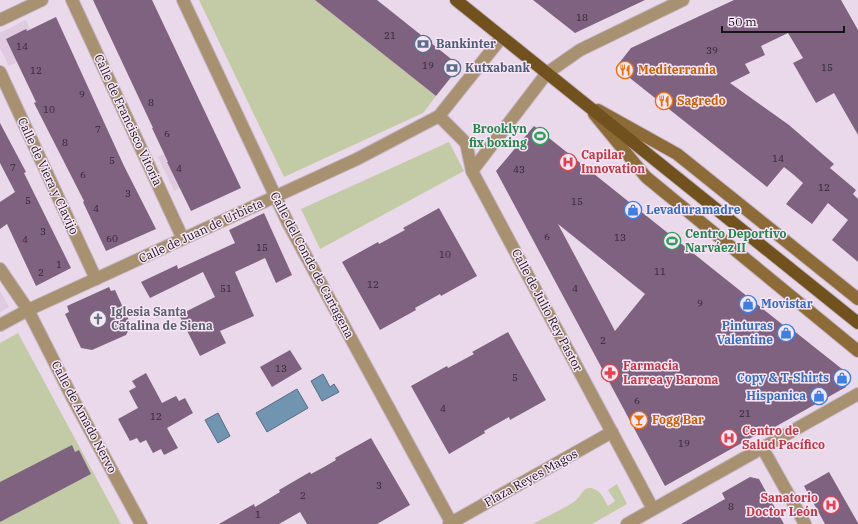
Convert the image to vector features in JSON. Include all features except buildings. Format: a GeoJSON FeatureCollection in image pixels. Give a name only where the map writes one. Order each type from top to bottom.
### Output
{"type":"FeatureCollection","features":[{"type":"Feature","properties":{"kind":"main road"},"geometry":{"type":"LineString","coordinates":[[456,0],[858,323]]}},
{"type":"Feature","properties":{"kind":"main road"},"geometry":{"type":"LineString","coordinates":[[583,101],[676,154],[858,299]]}},
{"type":"Feature","properties":{"kind":"main road"},"geometry":{"type":"LineString","coordinates":[[583,101],[646,177],[858,351]]}},
{"type":"Feature","properties":{"kind":"street"},"geometry":{"type":"LineString","coordinates":[[0,20],[42,0]]}},
{"type":"Feature","properties":{"kind":"street","name":"Calle de Francisco Vitoria"},"geometry":{"type":"LineString","coordinates":[[72,0],[183,239]]}},
{"type":"Feature","properties":{"kind":"street","name":"Calle del Conde de Cartagena"},"geometry":{"type":"LineString","coordinates":[[183,0],[292,230],[451,524]]}},
{"type":"Feature","properties":{"kind":"street"},"geometry":{"type":"LineString","coordinates":[[472,171],[547,73],[580,50],[683,0]]}},
{"type":"Feature","properties":{"kind":"street","name":"Calle de Juan de Urbieta"},"geometry":{"type":"LineString","coordinates":[[0,325],[28,310],[357,159],[439,116],[502,37]]}},
{"type":"Feature","properties":{"kind":"street","name":"Calle de Viera y Clavijo"},"geometry":{"type":"LineString","coordinates":[[0,72],[96,280]]}},
{"type":"Feature","properties":{"kind":"street","name":"Calle de Julio Rey Pastor"},"geometry":{"type":"LineString","coordinates":[[439,116],[466,143],[472,171],[653,508]]}},
{"type":"Feature","properties":{"kind":"street","name":"Calle de Amado Nervo"},"geometry":{"type":"LineString","coordinates":[[0,269],[28,310],[73,399],[141,524]]}},
{"type":"Feature","properties":{"kind":"street"},"geometry":{"type":"LineString","coordinates":[[627,524],[858,394]]}},
{"type":"Feature","properties":{"kind":"street","name":"Plaza Reyes Magos"},"geometry":{"type":"LineString","coordinates":[[451,524],[612,432]]}},
{"type":"Feature","properties":{"kind":"street"},"geometry":{"type":"LineString","coordinates":[[762,449],[805,524]]}},
{"type":"Feature","properties":{"kind":"shaded area"},"geometry":{"type":"Polygon","coordinates":[[[26,20],[40,51],[9,66],[0,48],[0,33],[26,20]]]}},
{"type":"Feature","properties":{"kind":"shaded area"},"geometry":{"type":"Polygon","coordinates":[[[190,143],[205,177],[174,191],[158,157],[190,143]]]}},
{"type":"Feature","properties":{"kind":"shaded area"},"geometry":{"type":"Polygon","coordinates":[[[0,291],[9,307],[0,312],[0,291]]]}},
{"type":"Feature","properties":{"kind":"green space"},"geometry":{"type":"Polygon","coordinates":[[[199,0],[315,0],[436,96],[423,113],[284,177],[199,0]]]}},
{"type":"Feature","properties":{"kind":"green space"},"geometry":{"type":"Polygon","coordinates":[[[449,142],[464,171],[320,249],[301,209],[449,142]]]}},
{"type":"Feature","properties":{"kind":"green space"},"geometry":{"type":"Polygon","coordinates":[[[18,333],[121,524],[0,524],[0,343],[18,333]]]}},
{"type":"Feature","properties":{"kind":"green space"},"geometry":{"type":"Polygon","coordinates":[[[617,484],[627,504],[592,524],[533,524],[575,501],[588,488],[599,492],[608,506],[615,501],[608,490],[617,484]]]}},
{"type":"Feature","properties":{"kind":"water"},"geometry":{"type":"Polygon","coordinates":[[[323,374],[330,387],[334,384],[339,392],[322,401],[311,381],[323,374]]]}},
{"type":"Feature","properties":{"kind":"water"},"geometry":{"type":"Polygon","coordinates":[[[297,389],[308,408],[267,432],[256,413],[297,389]]]}},
{"type":"Feature","properties":{"kind":"water"},"geometry":{"type":"Polygon","coordinates":[[[218,413],[230,436],[218,443],[205,420],[218,413]]]}},
{"type":"Feature","properties":{"kind":"place","name":"Bankinter"},"geometry":{"type":"Point","coordinates":[423,44]}},
{"type":"Feature","properties":{"kind":"place","name":"Kutxabank"},"geometry":{"type":"Point","coordinates":[452,68]}},
{"type":"Feature","properties":{"kind":"place","name":"Mediterrania"},"geometry":{"type":"Point","coordinates":[625,70]}},
{"type":"Feature","properties":{"kind":"place","name":"Sagredo"},"geometry":{"type":"Point","coordinates":[664,101]}},
{"type":"Feature","properties":{"kind":"place","name":"Brooklyn fix boxing"},"geometry":{"type":"Point","coordinates":[540,136]}},
{"type":"Feature","properties":{"kind":"place","name":"Capilar Innovation"},"geometry":{"type":"Point","coordinates":[568,162]}},
{"type":"Feature","properties":{"kind":"place","name":"Levaduramadre"},"geometry":{"type":"Point","coordinates":[633,210]}},
{"type":"Feature","properties":{"kind":"place","name":"Centro Deportivo Narváez II"},"geometry":{"type":"Point","coordinates":[672,241]}},
{"type":"Feature","properties":{"kind":"place","name":"Movistar"},"geometry":{"type":"Point","coordinates":[748,304]}},
{"type":"Feature","properties":{"kind":"place","name":"Iglesia Santa Catalina de Siena"},"geometry":{"type":"Point","coordinates":[98,319]}},
{"type":"Feature","properties":{"kind":"place","name":"Pinturas Valentine"},"geometry":{"type":"Point","coordinates":[786,333]}},
{"type":"Feature","properties":{"kind":"place","name":"Farmacia Larrea y Barona"},"geometry":{"type":"Point","coordinates":[610,373]}},
{"type":"Feature","properties":{"kind":"place","name":"Copy & T-Shirts"},"geometry":{"type":"Point","coordinates":[842,378]}},
{"type":"Feature","properties":{"kind":"place","name":"Hispanica"},"geometry":{"type":"Point","coordinates":[819,396]}},
{"type":"Feature","properties":{"kind":"place","name":"Fogg Bar"},"geometry":{"type":"Point","coordinates":[639,420]}},
{"type":"Feature","properties":{"kind":"place","name":"Centro de Salud Pacífico"},"geometry":{"type":"Point","coordinates":[729,438]}},
{"type":"Feature","properties":{"kind":"place","name":"Sanatorio Doctor León"},"geometry":{"type":"Point","coordinates":[831,505]}}]}
